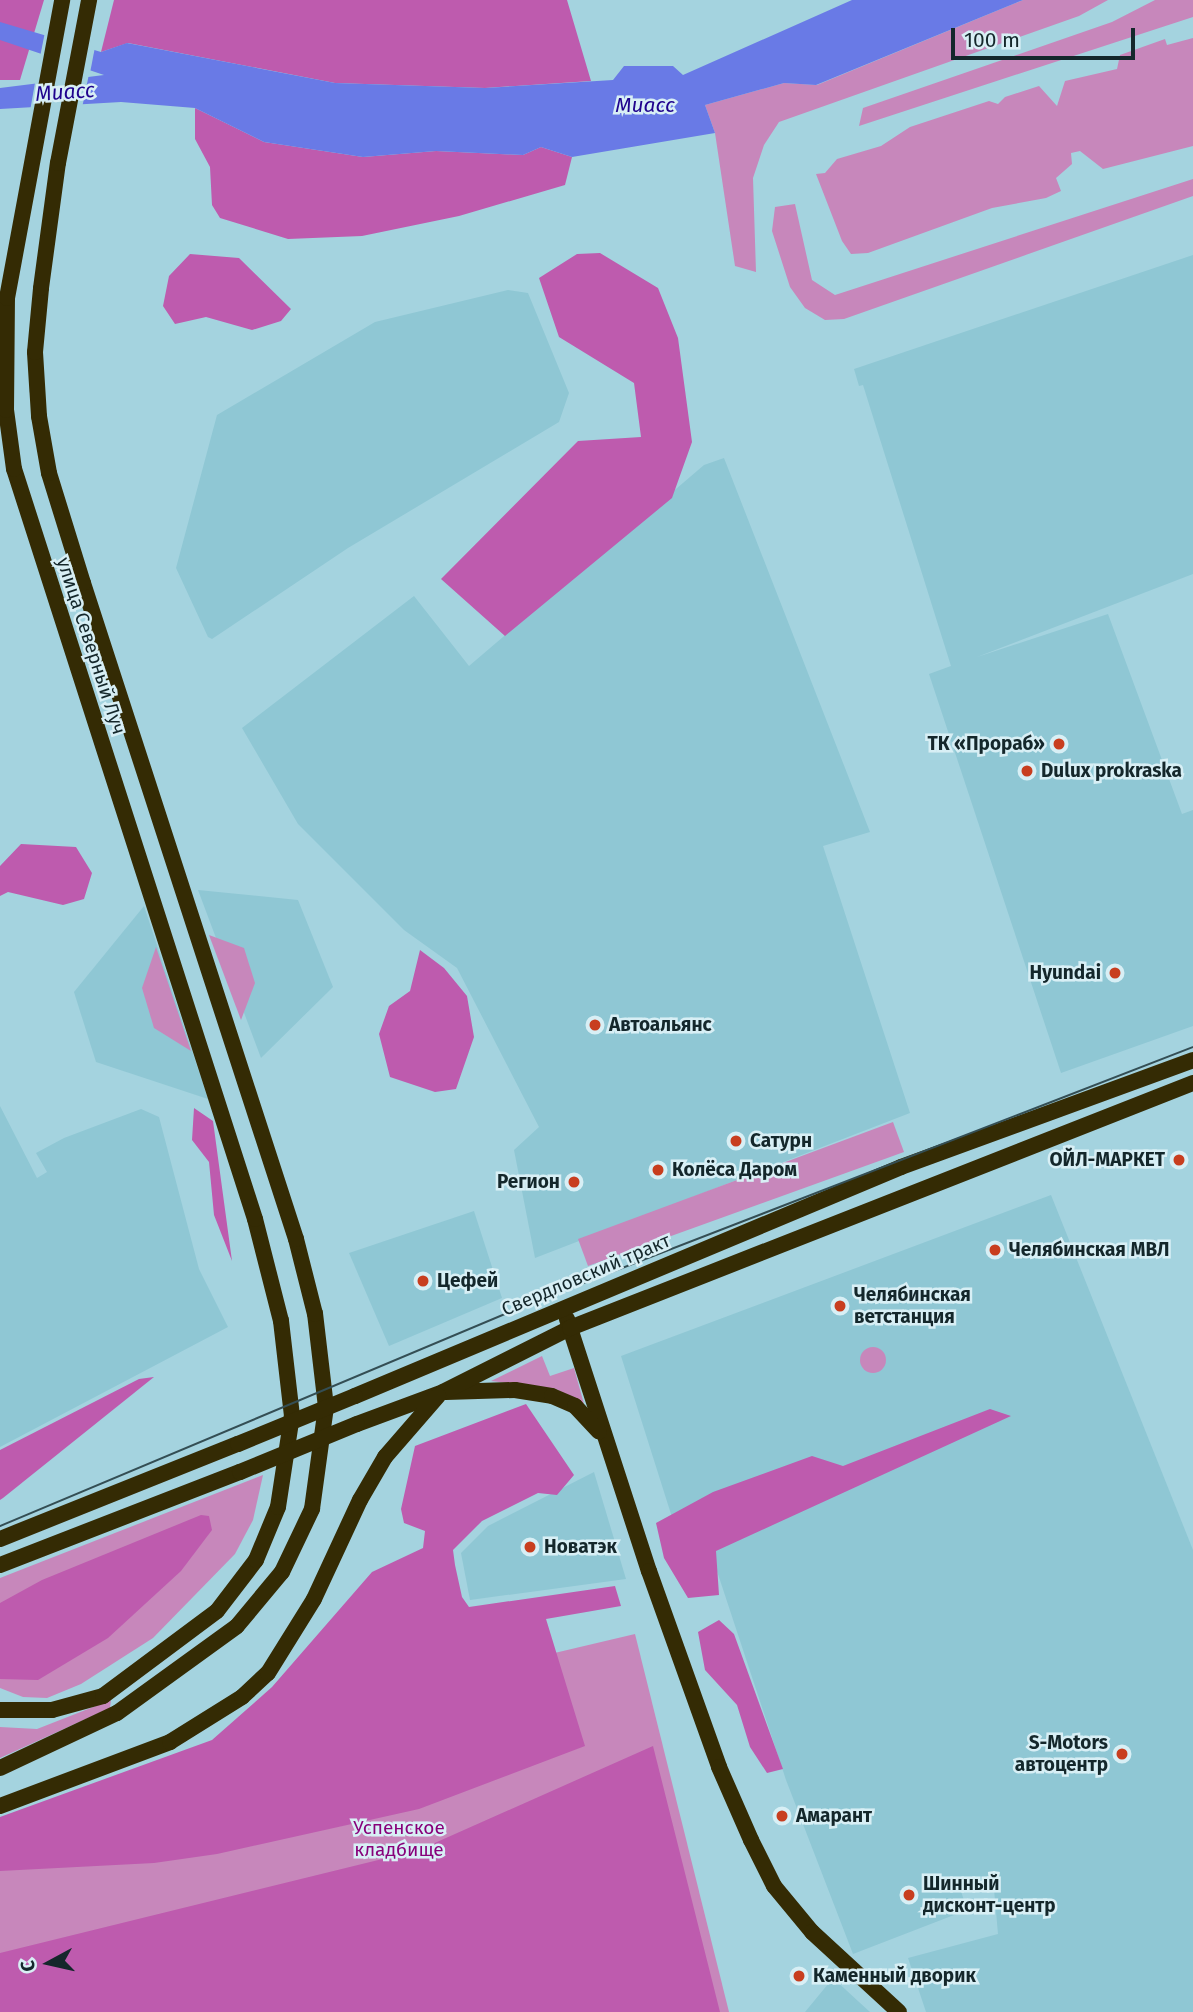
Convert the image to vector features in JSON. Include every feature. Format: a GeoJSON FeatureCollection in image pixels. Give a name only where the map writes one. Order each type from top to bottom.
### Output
{"type":"FeatureCollection","features":[{"type":"Feature","properties":{"kind":"main road","name":"улица Северный Луч"},"geometry":{"type":"LineString","coordinates":[[52,1710],[103,1696],[166,1653],[218,1611],[256,1560],[278,1507],[292,1416],[274,1288],[214,1079],[30,529],[6,410],[7,298],[62,0]]}},
{"type":"Feature","properties":{"kind":"main road","name":"улица Северный Луч"},"geometry":{"type":"LineString","coordinates":[[0,1768],[117,1713],[237,1626],[282,1572],[312,1509],[322,1459],[324,1377],[307,1280],[49,473],[39,416],[35,352],[58,163],[89,0]]}},
{"type":"Feature","properties":{"kind":"main road","name":"Свердловский тракт"},"geometry":{"type":"LineString","coordinates":[[0,1539],[355,1396],[563,1306],[901,1167],[1193,1060]]}},
{"type":"Feature","properties":{"kind":"main road"},"geometry":{"type":"LineString","coordinates":[[0,1564],[443,1392],[570,1328],[1193,1083]]}},
{"type":"Feature","properties":{"kind":"main road"},"geometry":{"type":"LineString","coordinates":[[563,1306],[609,1449],[719,1767],[766,1870],[812,1932],[899,2012]]}},
{"type":"Feature","properties":{"kind":"main road"},"geometry":{"type":"LineString","coordinates":[[0,1806],[170,1742],[242,1697],[268,1673],[314,1599],[385,1457],[443,1392],[515,1390],[552,1396],[575,1406],[593,1423],[609,1449]]}},
{"type":"Feature","properties":{"kind":"main road"},"geometry":{"type":"LineString","coordinates":[[0,1700],[52,1710]]}},
{"type":"Feature","properties":{"kind":"main road"},"geometry":{"type":"LineString","coordinates":[[0,1710],[52,1710]]}},
{"type":"Feature","properties":{"kind":"shaded area"},"geometry":{"type":"Polygon","coordinates":[[[0,0],[44,0],[20,80],[0,80],[0,0]]]}},
{"type":"Feature","properties":{"kind":"shaded area"},"geometry":{"type":"Polygon","coordinates":[[[114,0],[567,0],[591,81],[485,88],[335,83],[128,43],[101,52],[114,0]]]}},
{"type":"Feature","properties":{"kind":"shaded area"},"geometry":{"type":"Polygon","coordinates":[[[195,108],[264,142],[363,157],[436,151],[523,155],[541,147],[572,157],[565,185],[459,216],[362,236],[288,239],[220,218],[212,205],[210,167],[195,139],[195,108]]]}},
{"type":"Feature","properties":{"kind":"shaded area"},"geometry":{"type":"Polygon","coordinates":[[[600,253],[658,288],[678,338],[692,442],[672,498],[505,636],[441,579],[578,441],[641,437],[634,383],[559,337],[539,278],[577,254],[600,253]]]}},
{"type":"Feature","properties":{"kind":"shaded area"},"geometry":{"type":"Polygon","coordinates":[[[190,254],[239,258],[291,309],[281,321],[252,330],[206,317],[175,324],[163,306],[169,276],[190,254]]]}},
{"type":"Feature","properties":{"kind":"shaded area"},"geometry":{"type":"Polygon","coordinates":[[[1193,255],[1193,574],[977,657],[1108,614],[1182,814],[1193,810],[1193,1026],[1061,1073],[929,674],[951,666],[863,385],[859,386],[854,369],[1193,255]]]}},
{"type":"Feature","properties":{"kind":"shaded area"},"geometry":{"type":"Polygon","coordinates":[[[508,290],[528,293],[569,393],[559,422],[348,548],[212,639],[208,637],[176,568],[217,415],[375,322],[508,290]]]}},
{"type":"Feature","properties":{"kind":"shaded area"},"geometry":{"type":"Polygon","coordinates":[[[724,458],[870,832],[823,846],[910,1113],[535,1258],[514,1150],[539,1127],[457,968],[404,930],[298,824],[242,728],[414,596],[469,666],[704,465],[724,458]]]}},
{"type":"Feature","properties":{"kind":"shaded area"},"geometry":{"type":"Polygon","coordinates":[[[21,844],[76,847],[92,873],[84,899],[63,905],[8,892],[0,896],[0,866],[21,844]]]}},
{"type":"Feature","properties":{"kind":"shaded area"},"geometry":{"type":"Polygon","coordinates":[[[198,890],[298,900],[333,987],[261,1058],[198,890]]]}},
{"type":"Feature","properties":{"kind":"shaded area"},"geometry":{"type":"Polygon","coordinates":[[[144,906],[208,1099],[96,1062],[74,992],[144,906]]]}},
{"type":"Feature","properties":{"kind":"shaded area"},"geometry":{"type":"Polygon","coordinates":[[[420,950],[444,968],[467,996],[474,1037],[456,1089],[435,1092],[390,1077],[379,1034],[389,1006],[410,991],[420,950]]]}},
{"type":"Feature","properties":{"kind":"shaded area"},"geometry":{"type":"Polygon","coordinates":[[[0,1106],[37,1178],[47,1172],[36,1153],[64,1138],[141,1109],[159,1117],[199,1269],[228,1327],[0,1447],[0,1106]]]}},
{"type":"Feature","properties":{"kind":"shaded area"},"geometry":{"type":"Polygon","coordinates":[[[194,1108],[213,1121],[232,1261],[214,1215],[209,1162],[192,1140],[194,1108]]]}},
{"type":"Feature","properties":{"kind":"shaded area"},"geometry":{"type":"Polygon","coordinates":[[[1051,1195],[1193,1550],[1193,2012],[926,2012],[908,1958],[998,1934],[993,1878],[961,1891],[967,1910],[853,1954],[786,1780],[714,1562],[689,1571],[621,1356],[1051,1195]]]}},
{"type":"Feature","properties":{"kind":"shaded area"},"geometry":{"type":"Polygon","coordinates":[[[474,1211],[502,1298],[389,1346],[349,1253],[474,1211]]]}},
{"type":"Feature","properties":{"kind":"shaded area"},"geometry":{"type":"Polygon","coordinates":[[[154,1377],[0,1500],[0,1450],[139,1379],[154,1377]]]}},
{"type":"Feature","properties":{"kind":"shaded area"},"geometry":{"type":"Polygon","coordinates":[[[526,1404],[574,1475],[557,1495],[538,1493],[482,1521],[453,1550],[455,1565],[462,1597],[469,1607],[615,1586],[621,1606],[546,1619],[585,1746],[419,1809],[217,1854],[154,1863],[0,1871],[0,1817],[212,1740],[272,1687],[372,1572],[423,1548],[425,1531],[404,1523],[401,1509],[415,1446],[526,1404]]]}},
{"type":"Feature","properties":{"kind":"shaded area"},"geometry":{"type":"Polygon","coordinates":[[[990,1409],[1011,1416],[716,1551],[719,1595],[688,1598],[664,1558],[656,1523],[713,1492],[812,1456],[843,1466],[990,1409]]]}},
{"type":"Feature","properties":{"kind":"shaded area"},"geometry":{"type":"Polygon","coordinates":[[[594,1472],[626,1579],[470,1600],[461,1553],[488,1526],[594,1472]]]}},
{"type":"Feature","properties":{"kind":"shaded area"},"geometry":{"type":"Polygon","coordinates":[[[201,1515],[209,1516],[212,1530],[181,1571],[108,1638],[38,1680],[0,1679],[0,1603],[42,1580],[201,1515]]]}},
{"type":"Feature","properties":{"kind":"shaded area"},"geometry":{"type":"Polygon","coordinates":[[[719,1620],[734,1634],[783,1769],[767,1773],[750,1747],[737,1705],[705,1670],[698,1632],[719,1620]]]}},
{"type":"Feature","properties":{"kind":"shaded area"},"geometry":{"type":"Polygon","coordinates":[[[653,1746],[720,2012],[0,2012],[0,1953],[419,1850],[653,1746]]]}},
{"type":"Feature","properties":{"kind":"shaded area"},"geometry":{"type":"Polygon","coordinates":[[[833,1978],[859,2002],[870,2012],[805,2012],[833,1978]]]}},
{"type":"Feature","properties":{"kind":"green space"},"geometry":{"type":"Polygon","coordinates":[[[1023,0],[1108,0],[1079,16],[779,122],[764,145],[753,178],[756,272],[735,266],[715,133],[705,105],[784,83],[817,85],[1023,0]]]}},
{"type":"Feature","properties":{"kind":"green space"},"geometry":{"type":"Polygon","coordinates":[[[1155,0],[1193,0],[1193,17],[859,126],[863,108],[1112,22],[1155,0]]]}},
{"type":"Feature","properties":{"kind":"green space"},"geometry":{"type":"Polygon","coordinates":[[[1193,38],[1193,146],[1103,169],[1080,151],[1071,153],[1072,164],[1056,178],[1061,191],[1046,198],[992,208],[868,253],[851,254],[842,241],[816,174],[825,173],[837,159],[881,146],[910,127],[989,101],[998,104],[1005,97],[1039,86],[1057,106],[1065,81],[1117,69],[1120,55],[1165,39],[1167,45],[1193,38]]]}},
{"type":"Feature","properties":{"kind":"green space"},"geometry":{"type":"Polygon","coordinates":[[[1193,179],[1193,196],[844,319],[825,320],[805,308],[790,287],[772,231],[775,207],[795,204],[812,280],[835,295],[1193,179]]]}},
{"type":"Feature","properties":{"kind":"green space"},"geometry":{"type":"Polygon","coordinates":[[[209,935],[244,948],[255,983],[241,1020],[209,935]]]}},
{"type":"Feature","properties":{"kind":"green space"},"geometry":{"type":"Polygon","coordinates":[[[156,947],[191,1051],[154,1028],[142,988],[156,947]]]}},
{"type":"Feature","properties":{"kind":"green space"},"geometry":{"type":"Polygon","coordinates":[[[893,1122],[904,1152],[588,1266],[578,1239],[893,1122]]]}},
{"type":"Feature","properties":{"kind":"green space"},"geometry":{"type":"Polygon","coordinates":[[[873,1347],[882,1351],[886,1360],[882,1369],[873,1373],[864,1369],[860,1360],[864,1351],[873,1347]]]}},
{"type":"Feature","properties":{"kind":"green space"},"geometry":{"type":"Polygon","coordinates":[[[542,1356],[550,1376],[574,1368],[584,1404],[556,1389],[491,1381],[542,1356]]]}},
{"type":"Feature","properties":{"kind":"green space"},"geometry":{"type":"Polygon","coordinates":[[[263,1475],[253,1520],[235,1554],[153,1638],[81,1684],[47,1698],[23,1697],[0,1688],[0,1578],[263,1475]]]}},
{"type":"Feature","properties":{"kind":"green space","name":"Успенское кладбище"},"geometry":{"type":"Polygon","coordinates":[[[635,1634],[729,2012],[0,2012],[0,1840],[482,1670],[635,1634]]]}},
{"type":"Feature","properties":{"kind":"green space"},"geometry":{"type":"Polygon","coordinates":[[[111,1700],[110,1708],[0,1758],[0,1727],[37,1729],[111,1700]]]}},
{"type":"Feature","properties":{"kind":"water","name":"Миасс"},"geometry":{"type":"Polygon","coordinates":[[[852,0],[1023,0],[816,85],[784,83],[705,105],[715,133],[572,157],[541,147],[523,155],[436,151],[363,157],[264,142],[195,108],[121,102],[0,109],[0,88],[104,75],[0,40],[0,22],[101,52],[127,43],[335,83],[485,88],[613,80],[624,66],[673,66],[683,75],[852,0]]]}},
{"type":"Feature","properties":{"kind":"pier"},"geometry":{"type":"Polygon","coordinates":[[[45,32],[95,47],[90,73],[40,57],[45,32]]]}},
{"type":"Feature","properties":{"kind":"pier"},"geometry":{"type":"Polygon","coordinates":[[[89,74],[82,108],[30,111],[35,83],[89,74]]]}},
{"type":"Feature","properties":{"kind":"tram line"},"geometry":{"type":"LineString","coordinates":[[0,1526],[524,1306],[1193,1047]]}},
{"type":"Feature","properties":{"kind":"place","name":"ТК «Прораб»"},"geometry":{"type":"Point","coordinates":[1059,744]}},
{"type":"Feature","properties":{"kind":"place","name":"Dulux prokraska"},"geometry":{"type":"Point","coordinates":[1027,771]}},
{"type":"Feature","properties":{"kind":"place","name":"Hyundai"},"geometry":{"type":"Point","coordinates":[1115,973]}},
{"type":"Feature","properties":{"kind":"place","name":"Автоальянс"},"geometry":{"type":"Point","coordinates":[595,1025]}},
{"type":"Feature","properties":{"kind":"place","name":"Сатурн"},"geometry":{"type":"Point","coordinates":[736,1141]}},
{"type":"Feature","properties":{"kind":"place","name":"ОЙЛ-МАРКЕТ"},"geometry":{"type":"Point","coordinates":[1179,1160]}},
{"type":"Feature","properties":{"kind":"place","name":"Колёса Даром"},"geometry":{"type":"Point","coordinates":[658,1170]}},
{"type":"Feature","properties":{"kind":"place","name":"Регион"},"geometry":{"type":"Point","coordinates":[574,1182]}},
{"type":"Feature","properties":{"kind":"place","name":"Челябинская МВЛ"},"geometry":{"type":"Point","coordinates":[995,1250]}},
{"type":"Feature","properties":{"kind":"place","name":"Цефей"},"geometry":{"type":"Point","coordinates":[423,1281]}},
{"type":"Feature","properties":{"kind":"place","name":"Челябинская ветстанция"},"geometry":{"type":"Point","coordinates":[840,1306]}},
{"type":"Feature","properties":{"kind":"place","name":"Новатэк"},"geometry":{"type":"Point","coordinates":[530,1547]}},
{"type":"Feature","properties":{"kind":"place","name":"S-Motors автоцентр"},"geometry":{"type":"Point","coordinates":[1122,1754]}},
{"type":"Feature","properties":{"kind":"place","name":"Амарант"},"geometry":{"type":"Point","coordinates":[782,1816]}},
{"type":"Feature","properties":{"kind":"place","name":"Шинный дисконт-центр"},"geometry":{"type":"Point","coordinates":[909,1895]}},
{"type":"Feature","properties":{"kind":"place","name":"Каменный дворик"},"geometry":{"type":"Point","coordinates":[799,1976]}}]}
